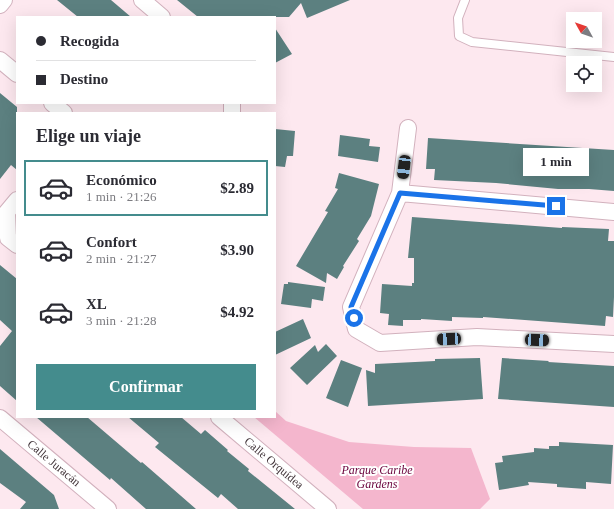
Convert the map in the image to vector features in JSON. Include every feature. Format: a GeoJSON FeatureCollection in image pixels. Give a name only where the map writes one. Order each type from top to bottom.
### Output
{"type":"FeatureCollection","features":[{"type":"Feature","properties":{"kind":"street"},"geometry":{"type":"LineString","coordinates":[[0,5],[4,0]]}},
{"type":"Feature","properties":{"kind":"street"},"geometry":{"type":"LineString","coordinates":[[142,0],[161,16]]}},
{"type":"Feature","properties":{"kind":"street"},"geometry":{"type":"LineString","coordinates":[[0,60],[16,73]]}},
{"type":"Feature","properties":{"kind":"street"},"geometry":{"type":"LineString","coordinates":[[53,104],[63,112]]}},
{"type":"Feature","properties":{"kind":"street"},"geometry":{"type":"LineString","coordinates":[[408,128],[400,193],[351,307],[356,329],[380,343],[477,337],[614,344]]}},
{"type":"Feature","properties":{"kind":"street"},"geometry":{"type":"LineString","coordinates":[[400,193],[614,212]]}},
{"type":"Feature","properties":{"kind":"street"},"geometry":{"type":"LineString","coordinates":[[16,201],[7,212],[8,238],[16,245]]}},
{"type":"Feature","properties":{"kind":"street","name":"Calle Juracán"},"geometry":{"type":"LineString","coordinates":[[0,418],[108,509]]}},
{"type":"Feature","properties":{"kind":"street","name":"Calle Orquídea"},"geometry":{"type":"LineString","coordinates":[[220,418],[328,509]]}},
{"type":"Feature","properties":{"kind":"lane"},"geometry":{"type":"LineString","coordinates":[[466,0],[458,18],[459,36],[472,42],[614,57]]}},
{"type":"Feature","properties":{"kind":"green space","name":"Parque Caribe Gardens"},"geometry":{"type":"Polygon","coordinates":[[[276,412],[286,421],[349,442],[414,447],[471,448],[490,499],[480,509],[363,509],[255,418],[276,418],[276,412]]]}},
{"type":"Feature","properties":{"kind":"building"},"geometry":{"type":"Polygon","coordinates":[[[57,0],[111,0],[130,16],[77,16],[57,0]]]}},
{"type":"Feature","properties":{"kind":"building"},"geometry":{"type":"Polygon","coordinates":[[[177,0],[350,0],[307,18],[301,3],[289,17],[197,16],[177,0]]]}},
{"type":"Feature","properties":{"kind":"building"},"geometry":{"type":"Polygon","coordinates":[[[276,30],[292,54],[276,62],[276,30]]]}},
{"type":"Feature","properties":{"kind":"building"},"geometry":{"type":"Polygon","coordinates":[[[0,93],[17,107],[17,112],[16,169],[11,165],[0,179],[0,93]]]}},
{"type":"Feature","properties":{"kind":"building"},"geometry":{"type":"Polygon","coordinates":[[[276,129],[295,131],[293,156],[287,156],[285,167],[276,166],[276,129]]]}},
{"type":"Feature","properties":{"kind":"building"},"geometry":{"type":"Polygon","coordinates":[[[340,135],[370,139],[369,146],[380,147],[378,162],[338,156],[340,135]]]}},
{"type":"Feature","properties":{"kind":"building"},"geometry":{"type":"Polygon","coordinates":[[[428,138],[614,150],[614,191],[558,189],[496,183],[434,180],[435,169],[426,169],[428,138]]]}},
{"type":"Feature","properties":{"kind":"building"},"geometry":{"type":"Polygon","coordinates":[[[339,173],[379,184],[371,216],[357,239],[359,241],[343,266],[344,267],[337,279],[327,273],[326,283],[296,266],[328,212],[325,211],[338,189],[335,188],[339,173]]]}},
{"type":"Feature","properties":{"kind":"building"},"geometry":{"type":"Polygon","coordinates":[[[412,217],[562,228],[609,229],[608,241],[614,241],[613,317],[606,316],[605,326],[483,317],[452,317],[452,321],[421,319],[403,320],[403,326],[388,325],[389,314],[380,313],[382,284],[412,286],[412,283],[414,283],[414,258],[408,258],[412,217]]]}},
{"type":"Feature","properties":{"kind":"building"},"geometry":{"type":"Polygon","coordinates":[[[0,265],[16,278],[16,400],[0,386],[0,346],[12,331],[0,320],[0,265]]]}},
{"type":"Feature","properties":{"kind":"building"},"geometry":{"type":"Polygon","coordinates":[[[288,282],[325,287],[323,301],[312,299],[311,308],[281,304],[284,284],[288,284],[288,282]]]}},
{"type":"Feature","properties":{"kind":"building"},"geometry":{"type":"Polygon","coordinates":[[[303,319],[311,338],[276,355],[276,332],[303,319]]]}},
{"type":"Feature","properties":{"kind":"building"},"geometry":{"type":"Polygon","coordinates":[[[326,344],[337,356],[307,385],[290,368],[315,345],[318,352],[326,344]]]}},
{"type":"Feature","properties":{"kind":"building"},"geometry":{"type":"Polygon","coordinates":[[[480,358],[483,399],[368,406],[366,370],[375,373],[375,364],[435,361],[435,359],[480,358]]]}},
{"type":"Feature","properties":{"kind":"building"},"geometry":{"type":"Polygon","coordinates":[[[502,358],[614,366],[614,407],[498,399],[502,358]]]}},
{"type":"Feature","properties":{"kind":"building"},"geometry":{"type":"Polygon","coordinates":[[[341,360],[362,368],[348,407],[326,398],[341,360]]]}},
{"type":"Feature","properties":{"kind":"building"},"geometry":{"type":"Polygon","coordinates":[[[37,418],[88,418],[196,509],[146,509],[111,478],[110,480],[37,418]]]}},
{"type":"Feature","properties":{"kind":"building"},"geometry":{"type":"Polygon","coordinates":[[[129,418],[182,418],[201,434],[205,430],[249,469],[248,471],[295,509],[238,509],[221,494],[218,498],[155,447],[159,443],[129,418]]]}},
{"type":"Feature","properties":{"kind":"building"},"geometry":{"type":"Polygon","coordinates":[[[559,442],[613,445],[611,484],[586,482],[586,489],[557,487],[557,484],[528,482],[529,485],[499,490],[495,463],[503,462],[502,456],[534,452],[534,448],[549,449],[549,446],[559,446],[559,442]]]}},
{"type":"Feature","properties":{"kind":"building"},"geometry":{"type":"Polygon","coordinates":[[[0,449],[54,495],[59,509],[20,509],[26,502],[0,483],[0,449]]]}},
{"type":"Feature","properties":{"kind":"route"},"geometry":{"type":"LineString","coordinates":[[354,318],[351,307],[400,193],[556,206]]}}]}
